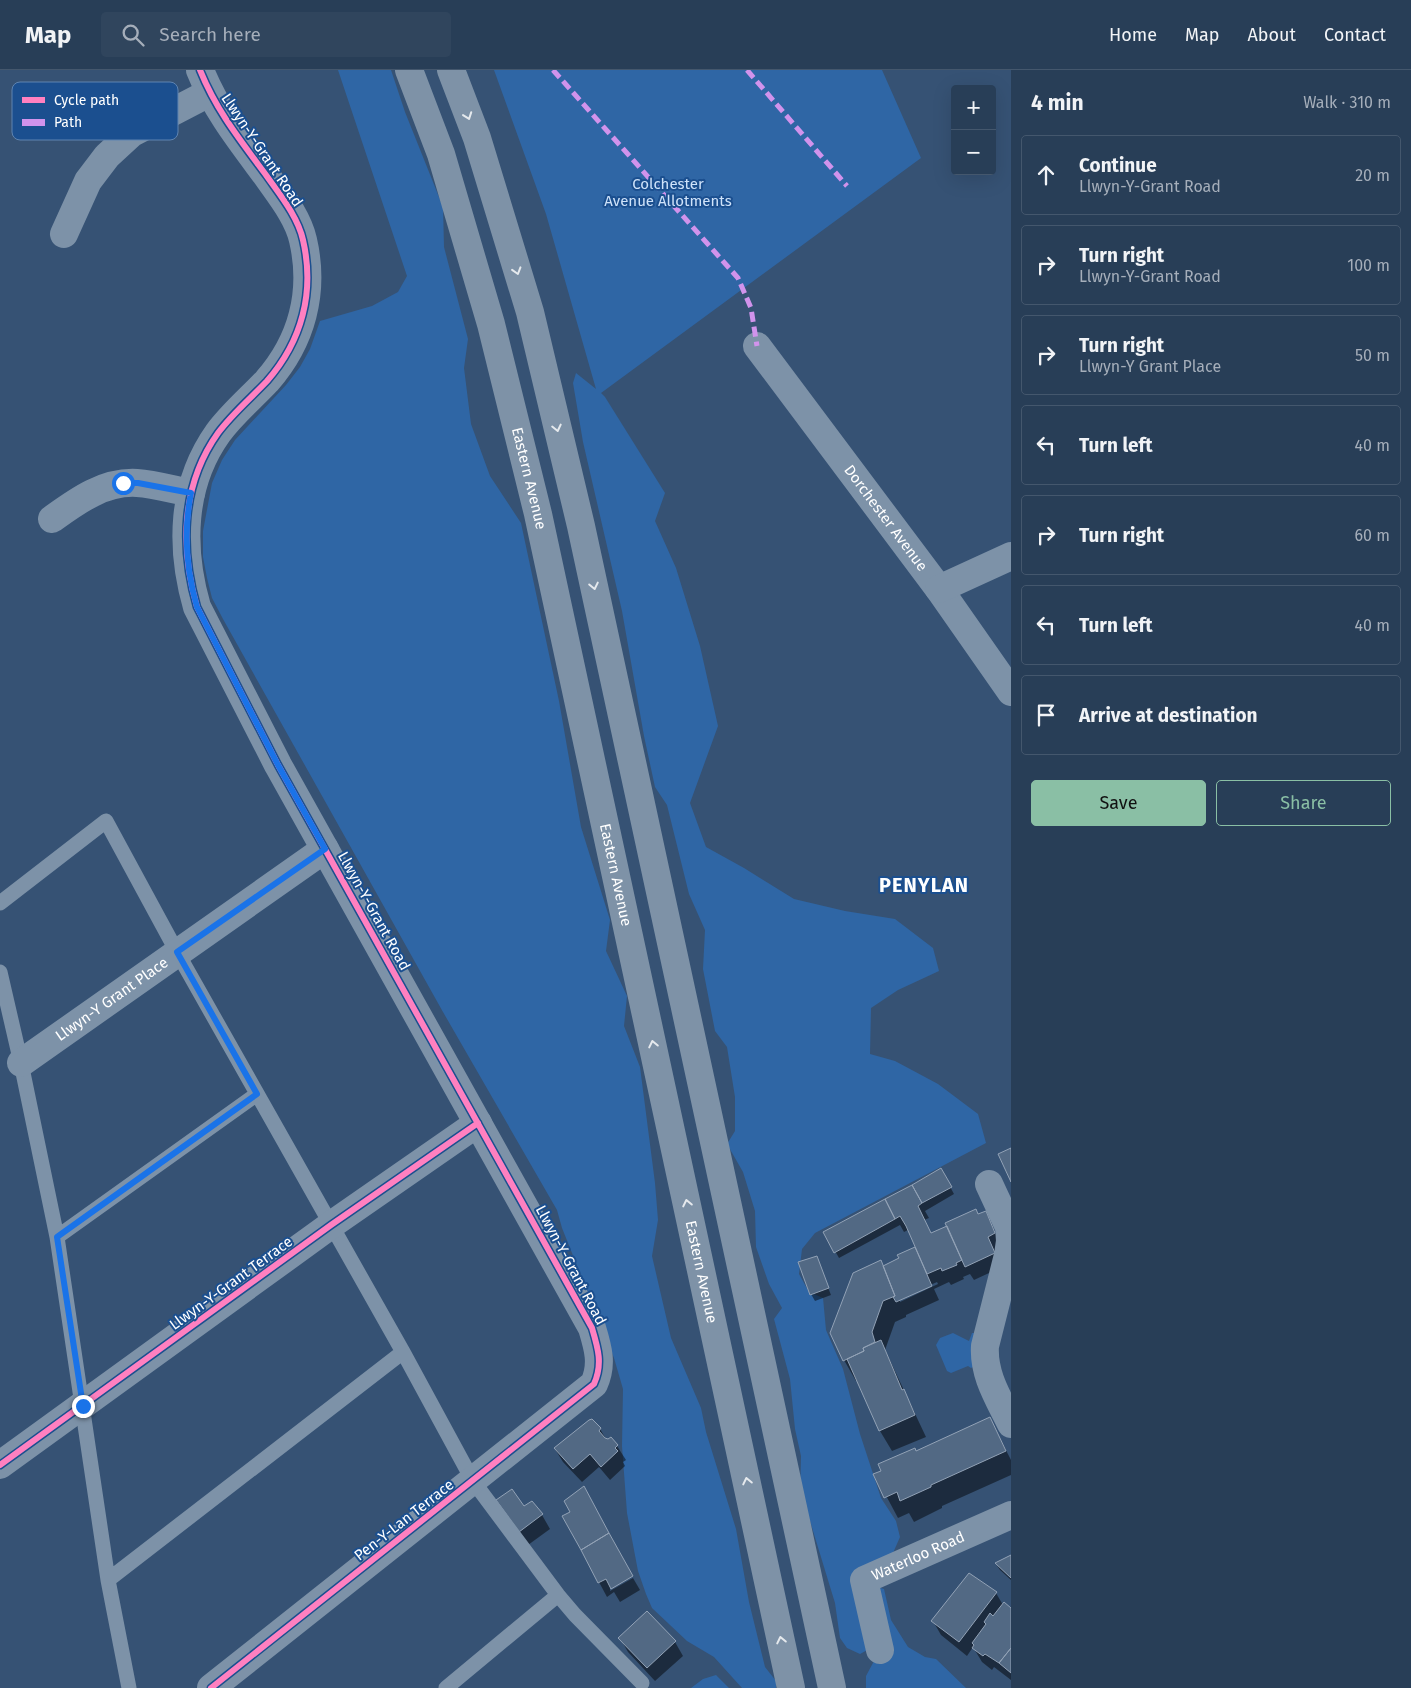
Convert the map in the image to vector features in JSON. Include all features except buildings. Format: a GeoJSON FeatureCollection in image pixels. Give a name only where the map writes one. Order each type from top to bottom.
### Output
{"type":"FeatureCollection","features":[{"type":"Feature","properties":{"kind":"highway","name":"Eastern Avenue"},"geometry":{"type":"LineString","coordinates":[[409,70],[441,154],[491,324],[538,514],[791,1688]]}},
{"type":"Feature","properties":{"kind":"highway"},"geometry":{"type":"LineString","coordinates":[[452,70],[477,138],[530,312],[578,517],[832,1688]]}},
{"type":"Feature","properties":{"kind":"street","name":"Llwyn-Y-Grant Road"},"geometry":{"type":"LineString","coordinates":[[178,100],[204,82],[221,114],[292,214],[303,239],[308,274],[306,306],[290,348],[279,366],[218,434],[197,473],[187,512],[186,556],[197,607],[278,765],[592,1328],[599,1351],[600,1364]]}},
{"type":"Feature","properties":{"kind":"street","name":"Llwyn-Y-Grant Road"},"geometry":{"type":"LineString","coordinates":[[64,234],[88,181],[107,156],[124,140]]}},
{"type":"Feature","properties":{"kind":"street","name":"Dorchester Avenue"},"geometry":{"type":"LineString","coordinates":[[757,346],[939,589],[1011,692]]}},
{"type":"Feature","properties":{"kind":"street"},"geometry":{"type":"LineString","coordinates":[[52,519],[90,494],[123,483],[138,483],[191,493]]}},
{"type":"Feature","properties":{"kind":"street"},"geometry":{"type":"LineString","coordinates":[[939,589],[1011,556]]}},
{"type":"Feature","properties":{"kind":"street","name":"Llwyn-Y Grant Place"},"geometry":{"type":"LineString","coordinates":[[21,1063],[325,849]]}},
{"type":"Feature","properties":{"kind":"street","name":"Llwyn-Y-Grant Terrace"},"geometry":{"type":"LineString","coordinates":[[0,1465],[331,1225],[478,1123]]}},
{"type":"Feature","properties":{"kind":"street"},"geometry":{"type":"LineString","coordinates":[[989,1184],[1009,1226],[1010,1241],[984,1346],[984,1358],[986,1370],[1011,1424]]}},
{"type":"Feature","properties":{"kind":"street","name":"Pen-Y-Lan Terrace"},"geometry":{"type":"LineString","coordinates":[[212,1688],[594,1384],[598,1376],[600,1364]]}},
{"type":"Feature","properties":{"kind":"street","name":"Waterloo Road"},"geometry":{"type":"LineString","coordinates":[[880,1650],[864,1580],[1010,1518]]}},
{"type":"Feature","properties":{"kind":"lane"},"geometry":{"type":"LineString","coordinates":[[0,903],[106,821],[177,952],[403,1352],[473,1481],[558,1595],[575,1615],[642,1682]]}},
{"type":"Feature","properties":{"kind":"lane"},"geometry":{"type":"LineString","coordinates":[[0,972],[57,1237],[108,1580],[129,1688]]}},
{"type":"Feature","properties":{"kind":"lane"},"geometry":{"type":"LineString","coordinates":[[57,1237],[257,1094]]}},
{"type":"Feature","properties":{"kind":"lane"},"geometry":{"type":"LineString","coordinates":[[108,1580],[403,1352]]}},
{"type":"Feature","properties":{"kind":"lane"},"geometry":{"type":"LineString","coordinates":[[446,1688],[558,1595]]}},
{"type":"Feature","properties":{"kind":"green space"},"geometry":{"type":"Polygon","coordinates":[[[338,70],[391,70],[405,112],[443,207],[444,247],[468,339],[464,368],[471,424],[490,476],[521,523],[559,701],[581,827],[610,920],[606,951],[627,996],[624,1026],[640,1067],[655,1183],[658,1220],[652,1256],[671,1338],[701,1408],[706,1432],[736,1529],[749,1602],[765,1667],[776,1681],[776,1688],[742,1688],[714,1657],[687,1641],[652,1608],[638,1571],[627,1513],[622,1446],[623,1389],[614,1358],[562,1228],[557,1210],[443,1012],[212,598],[203,557],[203,531],[212,483],[222,460],[235,440],[286,385],[300,367],[310,349],[320,321],[372,306],[398,292],[407,276],[338,70]]]}},
{"type":"Feature","properties":{"kind":"green space","name":"Colchester Avenue Allotments"},"geometry":{"type":"Polygon","coordinates":[[[494,70],[882,70],[921,158],[601,393],[665,493],[655,521],[676,568],[700,646],[718,726],[690,803],[706,847],[794,899],[845,911],[895,919],[933,948],[939,971],[898,990],[871,1008],[870,1054],[895,1061],[938,1084],[978,1114],[986,1143],[815,1233],[802,1249],[799,1274],[809,1292],[823,1298],[826,1330],[843,1369],[860,1434],[881,1498],[896,1521],[900,1537],[874,1586],[884,1589],[891,1620],[908,1647],[925,1657],[936,1659],[966,1688],[866,1688],[866,1676],[874,1661],[871,1648],[860,1654],[847,1648],[840,1638],[835,1603],[810,1521],[800,1498],[801,1456],[795,1429],[790,1379],[774,1319],[782,1308],[769,1284],[756,1247],[755,1211],[743,1172],[727,1144],[735,1131],[735,1097],[727,1047],[715,1031],[703,969],[705,930],[689,894],[667,805],[655,787],[622,611],[583,442],[573,383],[576,373],[596,389],[546,214],[494,70]]]}},
{"type":"Feature","properties":{"kind":"green space"},"geometry":{"type":"Polygon","coordinates":[[[953,1333],[969,1341],[972,1333],[975,1333],[973,1367],[968,1366],[951,1373],[947,1371],[936,1345],[940,1338],[953,1333]]]}},
{"type":"Feature","properties":{"kind":"green space"},"geometry":{"type":"Polygon","coordinates":[[[716,1675],[729,1688],[691,1688],[703,1679],[716,1675]]]}},
{"type":"Feature","properties":{"kind":"marked path"},"geometry":{"type":"LineString","coordinates":[[553,70],[738,278],[751,308],[757,346]]}},
{"type":"Feature","properties":{"kind":"marked path"},"geometry":{"type":"LineString","coordinates":[[747,70],[847,186]]}},
{"type":"Feature","properties":{"kind":"cycle path"},"geometry":{"type":"LineString","coordinates":[[200,70],[206,85],[229,124],[293,215],[301,231],[307,278],[303,315],[289,349],[267,381],[223,426],[206,453],[197,474],[187,517],[186,540],[188,562],[197,607],[278,765],[592,1328],[598,1349],[599,1363],[594,1384],[211,1688]]}},
{"type":"Feature","properties":{"kind":"cycle path"},"geometry":{"type":"LineString","coordinates":[[0,1465],[331,1225],[478,1123]]}},
{"type":"Feature","properties":{"kind":"district","name":"PENYLAN"},"geometry":{"type":"Point","coordinates":[924,885]}},
{"type":"Feature","properties":{"kind":"route"},"geometry":{"type":"LineString","coordinates":[[83,1406],[57,1237],[257,1094],[177,952],[325,849],[278,765],[197,607],[186,556],[187,512],[191,493],[138,483],[123,483]]}}]}
